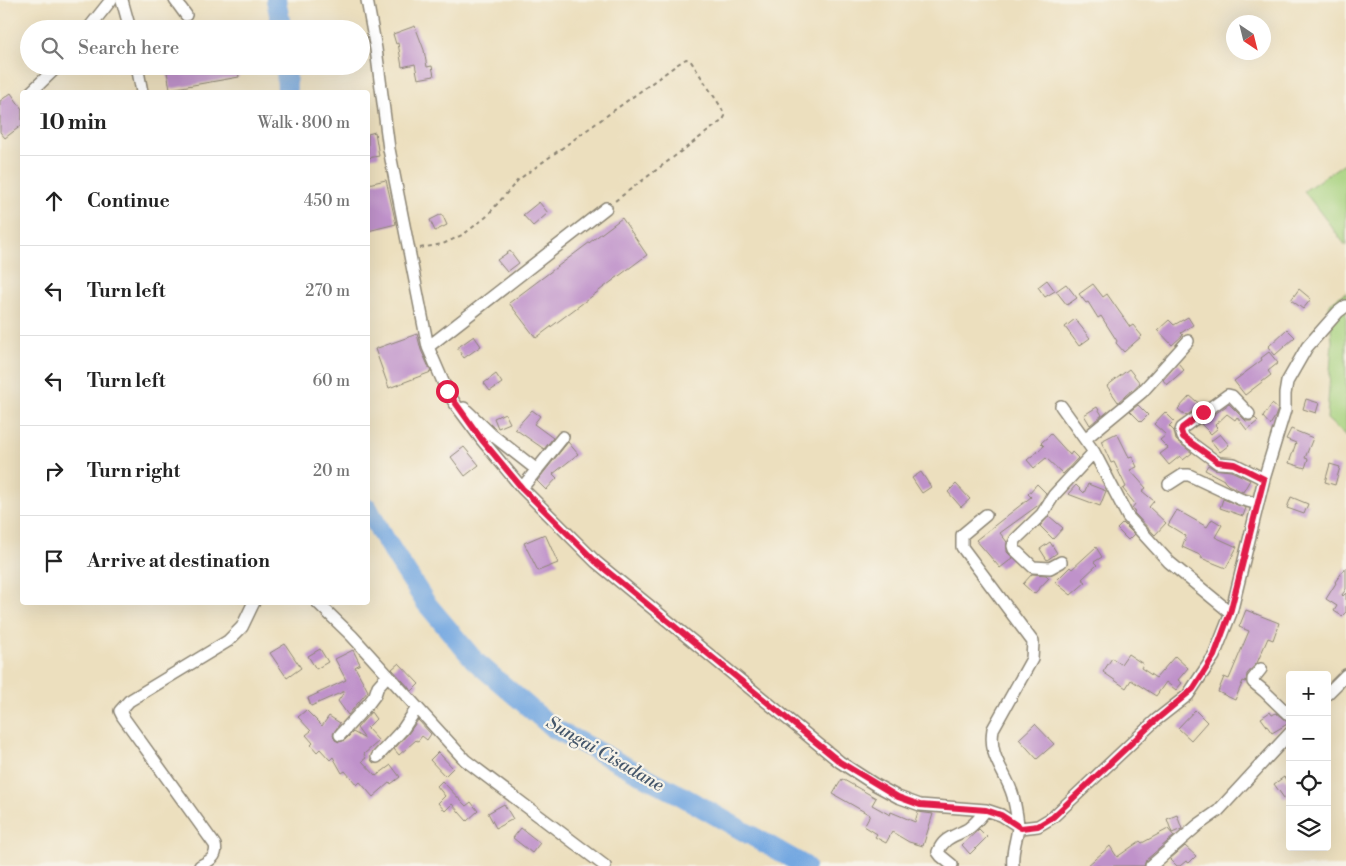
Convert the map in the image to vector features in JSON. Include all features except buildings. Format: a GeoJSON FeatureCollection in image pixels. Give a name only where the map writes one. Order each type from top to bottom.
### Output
{"type":"FeatureCollection","features":[{"type":"Feature","properties":{"kind":"street"},"geometry":{"type":"LineString","coordinates":[[95,20],[111,0]]}},
{"type":"Feature","properties":{"kind":"street"},"geometry":{"type":"LineString","coordinates":[[122,0],[128,20]]}},
{"type":"Feature","properties":{"kind":"street"},"geometry":{"type":"LineString","coordinates":[[175,0],[186,15]]}},
{"type":"Feature","properties":{"kind":"street"},"geometry":{"type":"LineString","coordinates":[[367,0],[376,49],[389,149],[428,347],[447,391],[472,428],[522,488],[596,562],[840,762],[898,797],[920,805],[986,810],[1001,815],[1018,827],[1030,828],[1038,826],[1053,817],[1156,720],[1188,694],[1214,656],[1230,613],[1264,479],[1285,410],[1285,394],[1289,378],[1308,347],[1338,312],[1346,306]]}},
{"type":"Feature","properties":{"kind":"street"},"geometry":{"type":"LineString","coordinates":[[33,90],[49,75]]}},
{"type":"Feature","properties":{"kind":"street"},"geometry":{"type":"LineString","coordinates":[[139,75],[142,90]]}},
{"type":"Feature","properties":{"kind":"street"},"geometry":{"type":"LineString","coordinates":[[428,347],[606,208]]}},
{"type":"Feature","properties":{"kind":"street"},"geometry":{"type":"LineString","coordinates":[[1085,439],[1142,392],[1188,341]]}},
{"type":"Feature","properties":{"kind":"street"},"geometry":{"type":"LineString","coordinates":[[447,391],[491,434],[537,470]]}},
{"type":"Feature","properties":{"kind":"street"},"geometry":{"type":"LineString","coordinates":[[1249,414],[1232,396],[1228,395],[1188,423],[1181,431],[1183,437],[1218,462],[1234,464],[1264,479]]}},
{"type":"Feature","properties":{"kind":"street"},"geometry":{"type":"LineString","coordinates":[[1061,406],[1094,452],[1128,517],[1169,562],[1230,613]]}},
{"type":"Feature","properties":{"kind":"street"},"geometry":{"type":"LineString","coordinates":[[522,488],[563,437]]}},
{"type":"Feature","properties":{"kind":"street"},"geometry":{"type":"LineString","coordinates":[[1061,562],[1050,568],[1033,567],[1014,549],[1014,544],[1042,514],[1054,495],[1094,452]]}},
{"type":"Feature","properties":{"kind":"street"},"geometry":{"type":"LineString","coordinates":[[1169,484],[1183,474],[1189,475],[1240,499],[1258,504]]}},
{"type":"Feature","properties":{"kind":"street"},"geometry":{"type":"LineString","coordinates":[[986,514],[962,535],[962,547],[1034,642],[1032,659],[993,729],[991,740],[995,759],[1013,795],[1018,827],[1012,858],[1013,866]]}},
{"type":"Feature","properties":{"kind":"street"},"geometry":{"type":"LineString","coordinates":[[200,866],[214,857],[215,845],[123,718],[120,711],[129,701],[233,637],[242,627],[253,605]]}},
{"type":"Feature","properties":{"kind":"street"},"geometry":{"type":"LineString","coordinates":[[320,605],[352,636],[465,760],[605,866]]}},
{"type":"Feature","properties":{"kind":"street"},"geometry":{"type":"LineString","coordinates":[[1261,668],[1253,682],[1286,712]]}},
{"type":"Feature","properties":{"kind":"street"},"geometry":{"type":"LineString","coordinates":[[340,735],[369,703],[378,686],[388,675]]}},
{"type":"Feature","properties":{"kind":"street"},"geometry":{"type":"LineString","coordinates":[[1331,690],[1346,675]]}},
{"type":"Feature","properties":{"kind":"street"},"geometry":{"type":"LineString","coordinates":[[377,757],[403,729],[417,708]]}},
{"type":"Feature","properties":{"kind":"street"},"geometry":{"type":"LineString","coordinates":[[1151,866],[1198,825],[1218,811],[1286,736]]}},
{"type":"Feature","properties":{"kind":"street"},"geometry":{"type":"LineString","coordinates":[[952,865],[938,852],[940,848],[951,836],[969,828],[986,810]]}},
{"type":"Feature","properties":{"kind":"path"},"geometry":{"type":"LineString","coordinates":[[408,248],[424,248],[443,244],[464,234],[486,217],[518,180],[678,64],[686,59],[690,60],[721,108],[725,116],[723,120],[606,208]]}},
{"type":"Feature","properties":{"kind":"green space"},"geometry":{"type":"Polygon","coordinates":[[[1346,162],[1346,246],[1304,191],[1346,162]]]}},
{"type":"Feature","properties":{"kind":"green space"},"geometry":{"type":"Polygon","coordinates":[[[1346,292],[1346,436],[1327,419],[1332,341],[1329,304],[1346,292]]]}},
{"type":"Feature","properties":{"kind":"waterway","name":"Sungai Cisadane"},"geometry":{"type":"LineString","coordinates":[[276,0],[280,20]]}},
{"type":"Feature","properties":{"kind":"waterway","name":"Sungai Cisadane"},"geometry":{"type":"LineString","coordinates":[[286,75],[287,90]]}},
{"type":"Feature","properties":{"kind":"waterway","name":"Sungai Cisadane"},"geometry":{"type":"LineString","coordinates":[[370,512],[381,533],[426,603],[475,661],[553,728],[680,795],[805,866]]}},
{"type":"Feature","properties":{"kind":"route"},"geometry":{"type":"LineString","coordinates":[[447,391],[482,440],[522,488],[571,539],[596,562],[840,762],[898,797],[920,805],[986,810],[1001,815],[1021,828],[1038,826],[1053,817],[1156,720],[1188,694],[1214,656],[1230,613],[1264,479],[1234,464],[1218,462],[1183,437],[1182,428],[1203,412]]}}]}
